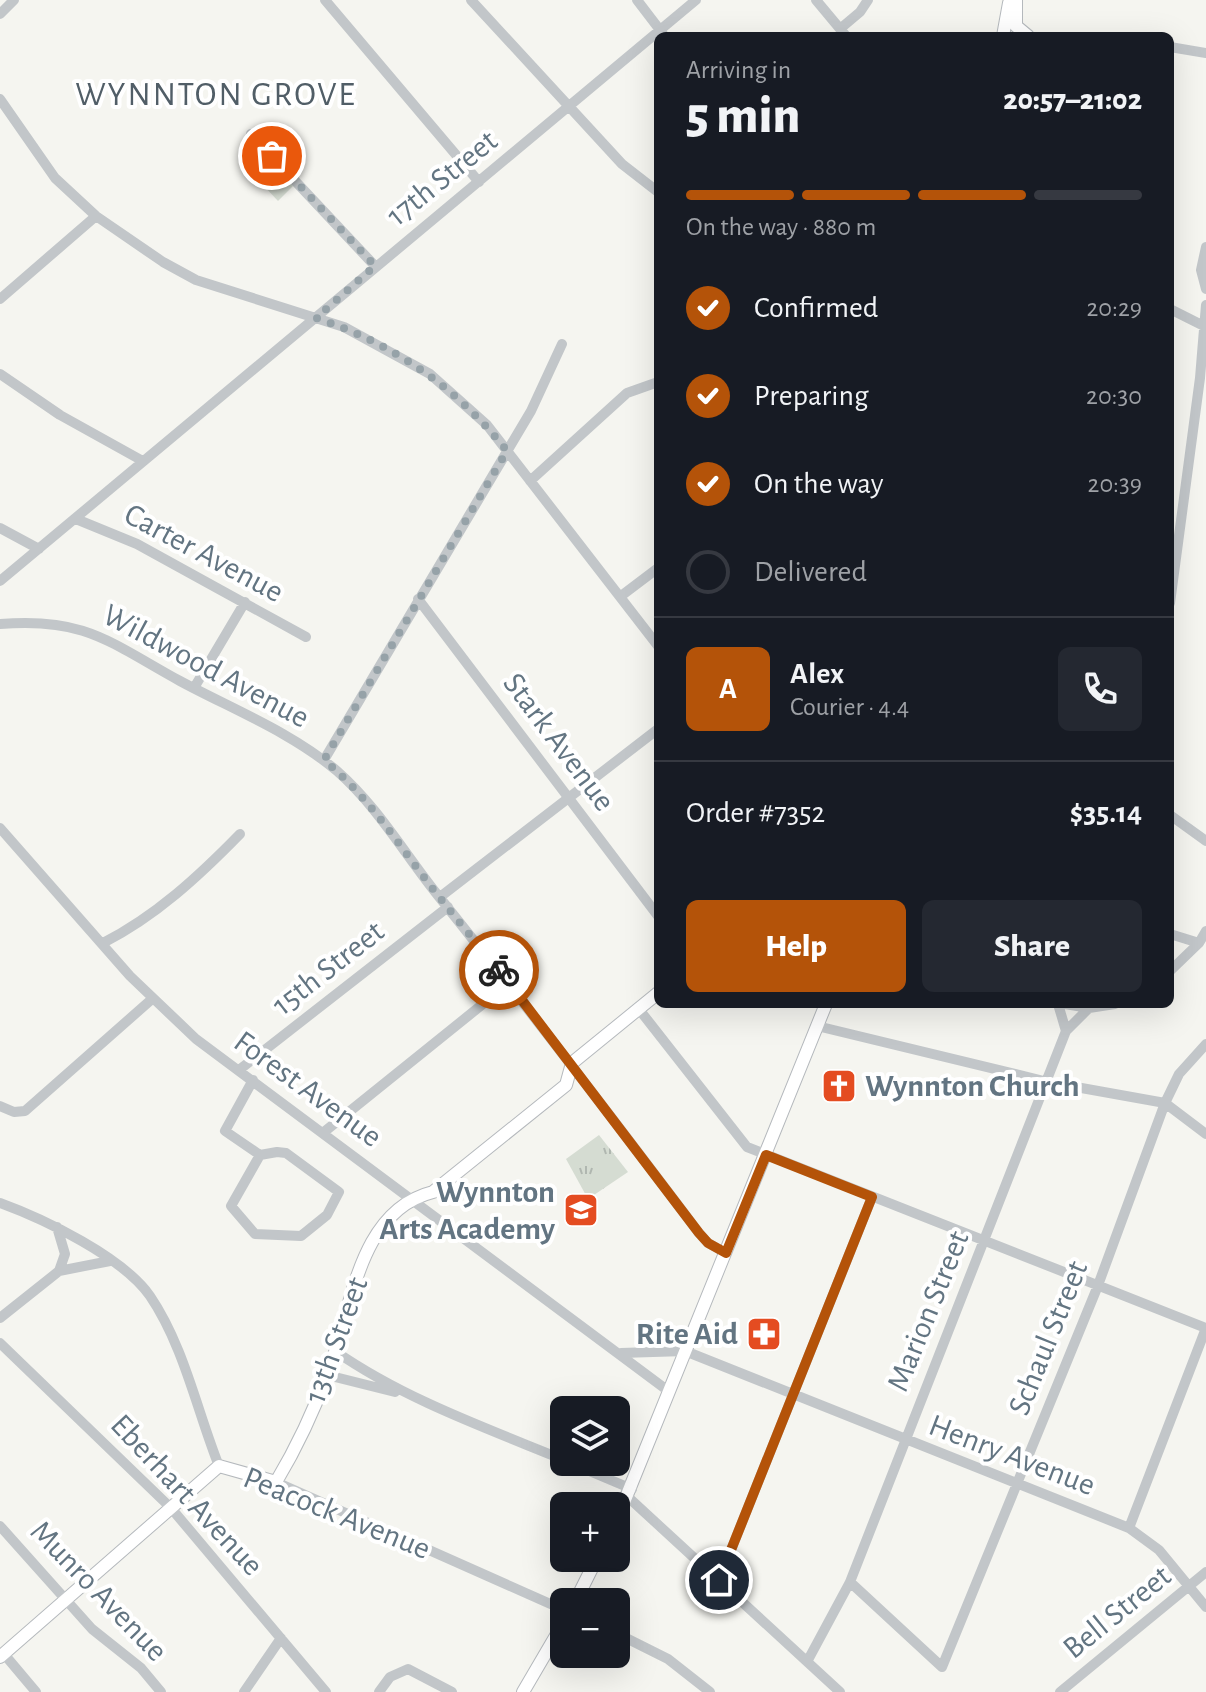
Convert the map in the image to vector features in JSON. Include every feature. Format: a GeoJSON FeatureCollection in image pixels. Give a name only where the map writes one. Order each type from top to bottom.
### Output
{"type":"FeatureCollection","features":[{"type":"Feature","properties":{"kind":"main road"},"geometry":{"type":"LineString","coordinates":[[1004,32],[1013,0]]}},
{"type":"Feature","properties":{"kind":"main road"},"geometry":{"type":"LineString","coordinates":[[1013,0],[1016,26],[1023,32]]}},
{"type":"Feature","properties":{"kind":"main road","name":"13th Street"},"geometry":{"type":"LineString","coordinates":[[276,1482],[327,1375],[346,1309],[375,1238],[393,1212],[412,1197],[433,1192],[566,1085],[572,1063],[654,996]]}},
{"type":"Feature","properties":{"kind":"main road"},"geometry":{"type":"LineString","coordinates":[[630,1493],[667,1390],[824,1008]]}},
{"type":"Feature","properties":{"kind":"main road"},"geometry":{"type":"LineString","coordinates":[[2,1655],[219,1466]]}},
{"type":"Feature","properties":{"kind":"main road","name":"Peacock Avenue"},"geometry":{"type":"LineString","coordinates":[[219,1466],[276,1482]]}},
{"type":"Feature","properties":{"kind":"main road"},"geometry":{"type":"LineString","coordinates":[[523,1692],[550,1646]]}},
{"type":"Feature","properties":{"kind":"street"},"geometry":{"type":"LineString","coordinates":[[0,14],[14,0]]}},
{"type":"Feature","properties":{"kind":"street"},"geometry":{"type":"LineString","coordinates":[[325,0],[479,182]]}},
{"type":"Feature","properties":{"kind":"street"},"geometry":{"type":"LineString","coordinates":[[471,0],[567,108],[622,164],[654,189]]}},
{"type":"Feature","properties":{"kind":"street"},"geometry":{"type":"LineString","coordinates":[[637,0],[661,32]]}},
{"type":"Feature","properties":{"kind":"street","name":"17th Street"},"geometry":{"type":"LineString","coordinates":[[665,32],[696,0]]}},
{"type":"Feature","properties":{"kind":"street"},"geometry":{"type":"LineString","coordinates":[[816,0],[844,32],[868,0]]}},
{"type":"Feature","properties":{"kind":"street","name":"17th Street"},"geometry":{"type":"LineString","coordinates":[[0,581],[375,266],[567,108],[654,41]]}},
{"type":"Feature","properties":{"kind":"street"},"geometry":{"type":"LineString","coordinates":[[1174,48],[1206,53]]}},
{"type":"Feature","properties":{"kind":"street"},"geometry":{"type":"LineString","coordinates":[[0,99],[37,155],[96,216],[196,280],[316,318],[366,338],[430,374],[471,409],[507,451],[654,641]]}},
{"type":"Feature","properties":{"kind":"street"},"geometry":{"type":"LineString","coordinates":[[251,134],[375,266]]}},
{"type":"Feature","properties":{"kind":"street"},"geometry":{"type":"LineString","coordinates":[[0,299],[96,216]]}},
{"type":"Feature","properties":{"kind":"street"},"geometry":{"type":"LineString","coordinates":[[1206,247],[1201,270],[1206,289]]}},
{"type":"Feature","properties":{"kind":"street"},"geometry":{"type":"LineString","coordinates":[[1174,571],[1206,305]]}},
{"type":"Feature","properties":{"kind":"street"},"geometry":{"type":"LineString","coordinates":[[1174,311],[1205,327]]}},
{"type":"Feature","properties":{"kind":"street"},"geometry":{"type":"LineString","coordinates":[[324,760],[507,451],[556,363],[562,344]]}},
{"type":"Feature","properties":{"kind":"street"},"geometry":{"type":"LineString","coordinates":[[0,374],[60,415],[141,460]]}},
{"type":"Feature","properties":{"kind":"street"},"geometry":{"type":"LineString","coordinates":[[530,481],[627,393],[654,383]]}},
{"type":"Feature","properties":{"kind":"street"},"geometry":{"type":"LineString","coordinates":[[646,385],[654,390]]}},
{"type":"Feature","properties":{"kind":"street","name":"Carter Avenue"},"geometry":{"type":"LineString","coordinates":[[76,519],[137,544],[306,637]]}},
{"type":"Feature","properties":{"kind":"street"},"geometry":{"type":"LineString","coordinates":[[0,528],[39,549]]}},
{"type":"Feature","properties":{"kind":"street"},"geometry":{"type":"LineString","coordinates":[[621,596],[654,571]]}},
{"type":"Feature","properties":{"kind":"street","name":"Stark Avenue"},"geometry":{"type":"LineString","coordinates":[[418,599],[654,911]]}},
{"type":"Feature","properties":{"kind":"street"},"geometry":{"type":"LineString","coordinates":[[194,688],[245,602]]}},
{"type":"Feature","properties":{"kind":"street","name":"Wildwood Avenue"},"geometry":{"type":"LineString","coordinates":[[0,624],[39,621],[89,630],[249,715],[324,760],[353,787],[399,839],[440,897],[572,1063],[699,1233],[708,1243],[726,1253]]}},
{"type":"Feature","properties":{"kind":"street"},"geometry":{"type":"LineString","coordinates":[[440,897],[654,732]]}},
{"type":"Feature","properties":{"kind":"street"},"geometry":{"type":"LineString","coordinates":[[1174,818],[1206,841]]}},
{"type":"Feature","properties":{"kind":"street","name":"Forest Avenue"},"geometry":{"type":"LineString","coordinates":[[0,828],[152,999],[196,1039],[667,1390]]}},
{"type":"Feature","properties":{"kind":"street"},"geometry":{"type":"LineString","coordinates":[[103,943],[134,927],[203,872],[240,834]]}},
{"type":"Feature","properties":{"kind":"street","name":"15th Street"},"geometry":{"type":"LineString","coordinates":[[239,1070],[448,907]]}},
{"type":"Feature","properties":{"kind":"street"},"geometry":{"type":"LineString","coordinates":[[1174,967],[1199,943],[1206,931]]}},
{"type":"Feature","properties":{"kind":"street"},"geometry":{"type":"LineString","coordinates":[[1174,935],[1199,943]]}},
{"type":"Feature","properties":{"kind":"street"},"geometry":{"type":"LineString","coordinates":[[324,1132],[509,983]]}},
{"type":"Feature","properties":{"kind":"street"},"geometry":{"type":"LineString","coordinates":[[0,1106],[14,1112],[25,1111],[152,999]]}},
{"type":"Feature","properties":{"kind":"street"},"geometry":{"type":"LineString","coordinates":[[638,1008],[747,1147],[1097,1288],[1206,1328],[1129,1528]]}},
{"type":"Feature","properties":{"kind":"street"},"geometry":{"type":"LineString","coordinates":[[1059,1008],[1066,1031]]}},
{"type":"Feature","properties":{"kind":"street","name":"Marion Street"},"geometry":{"type":"LineString","coordinates":[[808,1660],[850,1582],[1066,1031],[1089,1008]]}},
{"type":"Feature","properties":{"kind":"street"},"geometry":{"type":"LineString","coordinates":[[817,1026],[1048,1082],[1165,1103],[1206,1134]]}},
{"type":"Feature","properties":{"kind":"street","name":"Schaul Street"},"geometry":{"type":"LineString","coordinates":[[850,1582],[942,1667],[1097,1288],[1165,1103],[1179,1074],[1206,1044]]}},
{"type":"Feature","properties":{"kind":"street"},"geometry":{"type":"LineString","coordinates":[[253,1080],[225,1131],[260,1155],[286,1153],[339,1192],[327,1215],[313,1229],[301,1236],[255,1234],[231,1206],[260,1155]]}},
{"type":"Feature","properties":{"kind":"street"},"geometry":{"type":"LineString","coordinates":[[719,1580],[872,1197]]}},
{"type":"Feature","properties":{"kind":"street","name":"Peacock Avenue"},"geometry":{"type":"LineString","coordinates":[[2,1204],[56,1226],[135,1279],[164,1319],[219,1466]]}},
{"type":"Feature","properties":{"kind":"street"},"geometry":{"type":"LineString","coordinates":[[56,1226],[65,1254],[59,1271]]}},
{"type":"Feature","properties":{"kind":"street"},"geometry":{"type":"LineString","coordinates":[[0,1318],[59,1271],[110,1261]]}},
{"type":"Feature","properties":{"kind":"street","name":"Eberhart Avenue"},"geometry":{"type":"LineString","coordinates":[[0,1343],[171,1508],[326,1692]]}},
{"type":"Feature","properties":{"kind":"street"},"geometry":{"type":"LineString","coordinates":[[335,1351],[370,1376],[411,1396],[550,1454]]}},
{"type":"Feature","properties":{"kind":"street"},"geometry":{"type":"LineString","coordinates":[[620,1353],[685,1351]]}},
{"type":"Feature","properties":{"kind":"street","name":"Henry Avenue"},"geometry":{"type":"LineString","coordinates":[[685,1351],[793,1397],[1129,1528],[1159,1550],[1206,1607]]}},
{"type":"Feature","properties":{"kind":"street"},"geometry":{"type":"LineString","coordinates":[[327,1375],[411,1396]]}},
{"type":"Feature","properties":{"kind":"street"},"geometry":{"type":"LineString","coordinates":[[596,1476],[628,1492]]}},
{"type":"Feature","properties":{"kind":"street","name":"Peacock Avenue"},"geometry":{"type":"LineString","coordinates":[[276,1482],[550,1604]]}},
{"type":"Feature","properties":{"kind":"street"},"geometry":{"type":"LineString","coordinates":[[630,1493],[840,1692]]}},
{"type":"Feature","properties":{"kind":"street","name":"Munro Avenue"},"geometry":{"type":"LineString","coordinates":[[0,1526],[92,1629],[141,1668],[161,1692]]}},
{"type":"Feature","properties":{"kind":"street","name":"Bell Street"},"geometry":{"type":"LineString","coordinates":[[1060,1692],[1206,1572]]}},
{"type":"Feature","properties":{"kind":"street"},"geometry":{"type":"LineString","coordinates":[[244,1692],[281,1638]]}},
{"type":"Feature","properties":{"kind":"street"},"geometry":{"type":"LineString","coordinates":[[630,1640],[668,1659],[710,1692]]}},
{"type":"Feature","properties":{"kind":"street"},"geometry":{"type":"LineString","coordinates":[[2,1655],[36,1692]]}},
{"type":"Feature","properties":{"kind":"street"},"geometry":{"type":"LineString","coordinates":[[379,1692],[390,1677],[408,1669],[452,1692]]}},
{"type":"Feature","properties":{"kind":"green space"},"geometry":{"type":"Polygon","coordinates":[[[262,154],[293,186],[278,201],[247,168],[262,154]]]}},
{"type":"Feature","properties":{"kind":"green space"},"geometry":{"type":"Polygon","coordinates":[[[599,1135],[628,1172],[588,1199],[566,1159],[599,1135]]]}},
{"type":"Feature","properties":{"kind":"way so far"},"geometry":{"type":"LineString","coordinates":[[272,156],[375,266],[316,318],[344,327],[430,374],[471,409],[507,451],[324,760],[353,787],[399,839],[440,897],[499,970]]}},
{"type":"Feature","properties":{"kind":"place","name":"Wynnton Church"},"geometry":{"type":"Point","coordinates":[839,1086]}},
{"type":"Feature","properties":{"kind":"place","name":"Wynnton Arts Academy"},"geometry":{"type":"Point","coordinates":[581,1210]}},
{"type":"Feature","properties":{"kind":"place","name":"Rite Aid"},"geometry":{"type":"Point","coordinates":[764,1334]}},
{"type":"Feature","properties":{"kind":"district","name":"WYNNTON GROVE"},"geometry":{"type":"Point","coordinates":[216,95]}},
{"type":"Feature","properties":{"kind":"route"},"geometry":{"type":"LineString","coordinates":[[499,970],[699,1233],[715,1248],[726,1253],[766,1155],[872,1197],[719,1580]]}}]}
